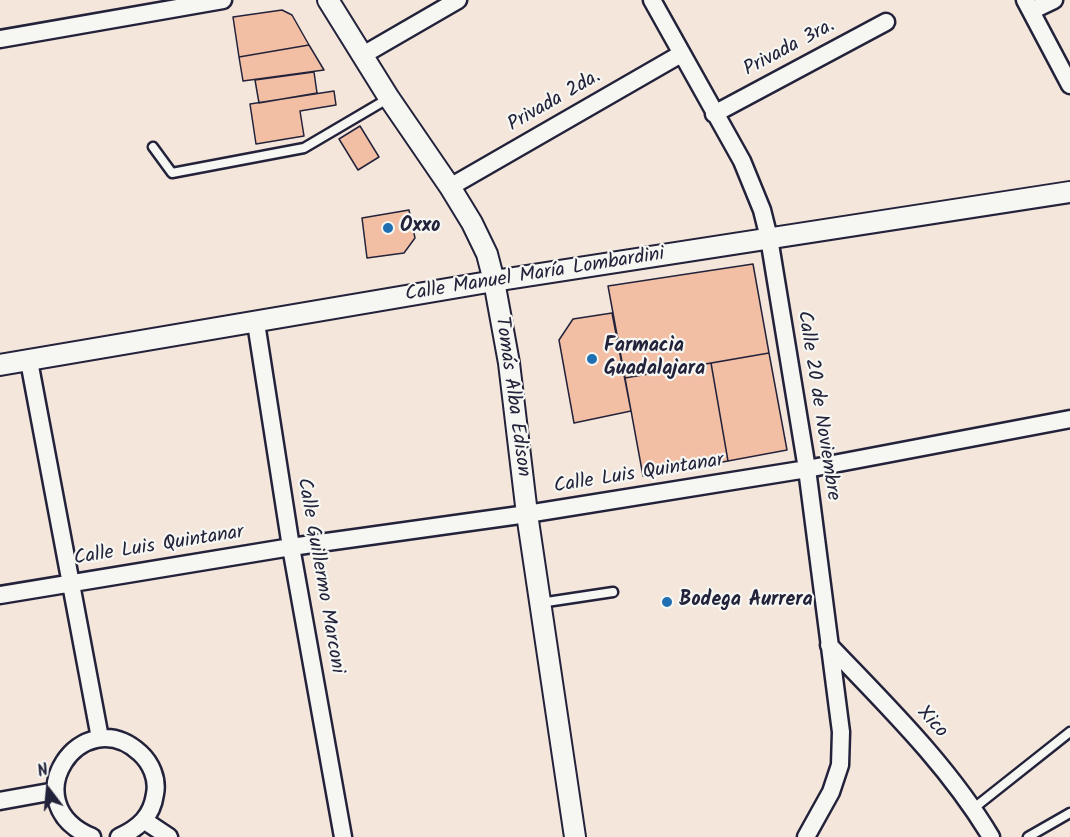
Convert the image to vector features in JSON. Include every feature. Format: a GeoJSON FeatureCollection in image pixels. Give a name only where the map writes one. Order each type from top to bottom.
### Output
{"type":"FeatureCollection","features":[{"type":"Feature","properties":{"kind":"street"},"geometry":{"type":"LineString","coordinates":[[0,39],[223,0]]}},
{"type":"Feature","properties":{"kind":"street","name":"Tomás Alba Edison"},"geometry":{"type":"LineString","coordinates":[[328,0],[389,98],[450,187],[472,223],[487,254],[509,363],[539,603],[575,837]]}},
{"type":"Feature","properties":{"kind":"street"},"geometry":{"type":"LineString","coordinates":[[363,55],[458,0]]}},
{"type":"Feature","properties":{"kind":"street","name":"Calle 20 de Noviembre"},"geometry":{"type":"LineString","coordinates":[[651,0],[742,161],[762,210],[769,238],[807,469],[840,723],[840,765],[831,792],[806,837]]}},
{"type":"Feature","properties":{"kind":"street"},"geometry":{"type":"LineString","coordinates":[[1054,0],[1028,5],[1070,85]]}},
{"type":"Feature","properties":{"kind":"street","name":"Privada 3ra."},"geometry":{"type":"LineString","coordinates":[[714,114],[886,22]]}},
{"type":"Feature","properties":{"kind":"street","name":"Privada 2da."},"geometry":{"type":"LineString","coordinates":[[450,187],[681,54]]}},
{"type":"Feature","properties":{"kind":"street","name":"Calle Manuel María Lombardini"},"geometry":{"type":"LineString","coordinates":[[0,365],[494,281],[1070,192]]}},
{"type":"Feature","properties":{"kind":"street","name":"Calle Guillermo Marconi"},"geometry":{"type":"LineString","coordinates":[[256,322],[291,547],[343,837]]}},
{"type":"Feature","properties":{"kind":"street"},"geometry":{"type":"LineString","coordinates":[[29,361],[100,738]]}},
{"type":"Feature","properties":{"kind":"street","name":"Calle Luis Quintanar"},"geometry":{"type":"LineString","coordinates":[[0,595],[291,547],[527,514],[807,469],[1070,419]]}},
{"type":"Feature","properties":{"kind":"street","name":"Xico"},"geometry":{"type":"LineString","coordinates":[[830,645],[923,744],[974,808],[991,837]]}},
{"type":"Feature","properties":{"kind":"street"},"geometry":{"type":"LineString","coordinates":[[92,837],[78,831],[66,821],[58,807],[55,791],[62,762],[72,750],[85,742],[100,738],[117,739],[133,746],[145,757],[154,772],[156,789],[153,806],[145,820],[132,832],[120,837]]}},
{"type":"Feature","properties":{"kind":"street"},"geometry":{"type":"LineString","coordinates":[[0,801],[55,791]]}},
{"type":"Feature","properties":{"kind":"street"},"geometry":{"type":"LineString","coordinates":[[145,820],[169,837]]}},
{"type":"Feature","properties":{"kind":"lane"},"geometry":{"type":"LineString","coordinates":[[153,147],[172,173],[304,148],[389,98]]}},
{"type":"Feature","properties":{"kind":"lane"},"geometry":{"type":"LineString","coordinates":[[539,603],[613,592]]}},
{"type":"Feature","properties":{"kind":"lane"},"geometry":{"type":"LineString","coordinates":[[974,808],[1070,732]]}},
{"type":"Feature","properties":{"kind":"lane"},"geometry":{"type":"LineString","coordinates":[[1028,837],[1070,813]]}},
{"type":"Feature","properties":{"kind":"building"},"geometry":{"type":"Polygon","coordinates":[[[282,10],[292,15],[309,45],[239,57],[233,17],[282,10]]]}},
{"type":"Feature","properties":{"kind":"building"},"geometry":{"type":"Polygon","coordinates":[[[309,45],[324,70],[243,81],[239,57],[309,45]]]}},
{"type":"Feature","properties":{"kind":"building"},"geometry":{"type":"Polygon","coordinates":[[[314,72],[317,93],[259,103],[255,80],[314,72]]]}},
{"type":"Feature","properties":{"kind":"building"},"geometry":{"type":"Polygon","coordinates":[[[334,91],[336,105],[300,111],[304,136],[256,144],[250,104],[334,91]]]}},
{"type":"Feature","properties":{"kind":"building"},"geometry":{"type":"Polygon","coordinates":[[[360,126],[379,157],[358,170],[339,139],[360,126]]]}},
{"type":"Feature","properties":{"kind":"building","name":"Oxxo"},"geometry":{"type":"Polygon","coordinates":[[[409,210],[415,238],[404,253],[367,258],[362,218],[409,210]]]}},
{"type":"Feature","properties":{"kind":"building"},"geometry":{"type":"Polygon","coordinates":[[[753,264],[769,353],[625,378],[608,286],[753,264]]]}},
{"type":"Feature","properties":{"kind":"building","name":"Farmacia Guadalajara"},"geometry":{"type":"Polygon","coordinates":[[[612,313],[631,411],[574,423],[559,340],[573,319],[612,313]]]}},
{"type":"Feature","properties":{"kind":"building"},"geometry":{"type":"Polygon","coordinates":[[[769,353],[787,450],[728,461],[711,363],[769,353]]]}},
{"type":"Feature","properties":{"kind":"building"},"geometry":{"type":"Polygon","coordinates":[[[711,363],[728,461],[643,476],[625,378],[711,363]]]}},
{"type":"Feature","properties":{"kind":"place","name":"Oxxo"},"geometry":{"type":"Point","coordinates":[388,228]}},
{"type":"Feature","properties":{"kind":"place","name":"Farmacia Guadalajara"},"geometry":{"type":"Point","coordinates":[592,359]}},
{"type":"Feature","properties":{"kind":"place","name":"Bodega Aurrera"},"geometry":{"type":"Point","coordinates":[667,602]}}]}
